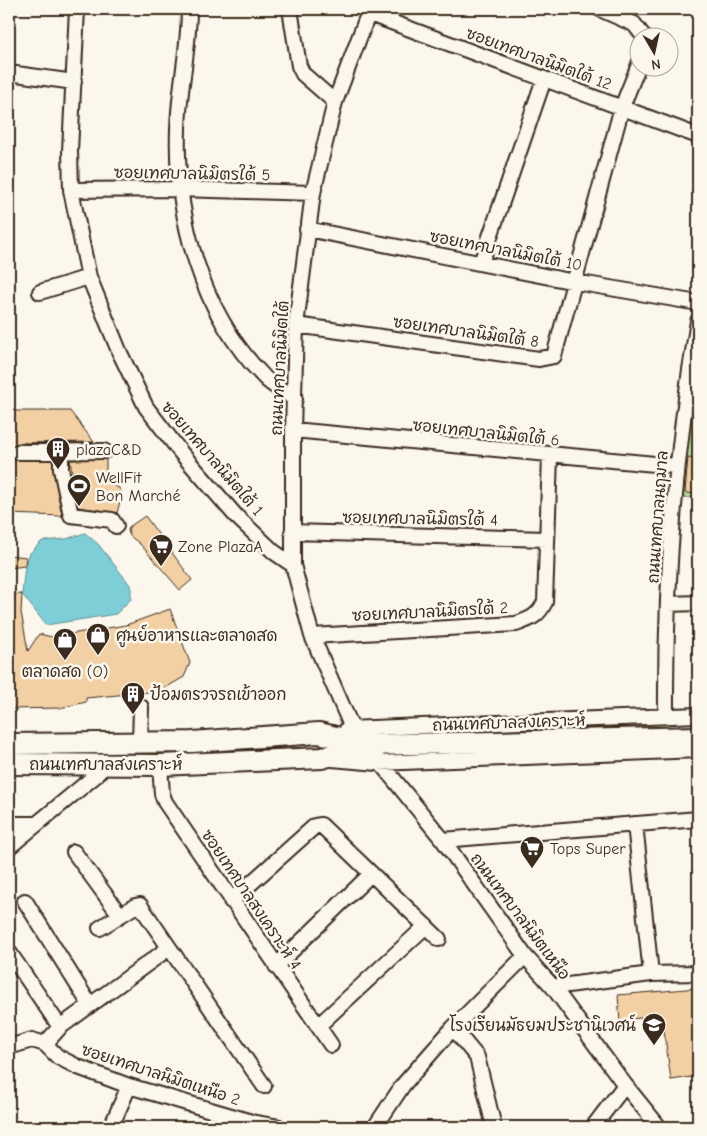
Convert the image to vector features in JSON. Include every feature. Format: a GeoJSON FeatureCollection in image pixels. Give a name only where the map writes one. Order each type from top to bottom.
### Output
{"type":"FeatureCollection","features":[{"type":"Feature","properties":{"kind":"street","name":"ซอยเทศบาลนิมิตใต้ 1"},"geometry":{"type":"LineString","coordinates":[[77,9],[70,151],[71,190],[89,277],[119,351],[146,407],[182,454],[236,516],[274,552],[293,565]]}},
{"type":"Feature","properties":{"kind":"street"},"geometry":{"type":"LineString","coordinates":[[189,9],[178,129],[178,189],[186,228],[210,298],[233,340],[264,378],[294,399]]}},
{"type":"Feature","properties":{"kind":"street"},"geometry":{"type":"LineString","coordinates":[[290,9],[299,66],[303,74],[335,102]]}},
{"type":"Feature","properties":{"kind":"street"},"geometry":{"type":"LineString","coordinates":[[600,9],[634,24],[637,28]]}},
{"type":"Feature","properties":{"kind":"street","name":"ถนนเทศบาลนิมิตใต้"},"geometry":{"type":"LineString","coordinates":[[352,728],[312,636],[293,565],[293,430],[296,325],[313,193],[335,102],[368,11]]}},
{"type":"Feature","properties":{"kind":"street","name":"ซอยเทศบาลนิมิตใต้ 12"},"geometry":{"type":"LineString","coordinates":[[368,11],[698,136]]}},
{"type":"Feature","properties":{"kind":"street"},"geometry":{"type":"LineString","coordinates":[[9,73],[74,82]]}},
{"type":"Feature","properties":{"kind":"street","name":"ซอยเทศบาลนิมิตใต้ 8"},"geometry":{"type":"LineString","coordinates":[[296,325],[545,359],[554,356],[622,107],[634,78]]}},
{"type":"Feature","properties":{"kind":"street"},"geometry":{"type":"LineString","coordinates":[[481,263],[544,79]]}},
{"type":"Feature","properties":{"kind":"street","name":"ซอยเทศบาลนิมิตรใต้ 5"},"geometry":{"type":"LineString","coordinates":[[71,190],[178,189],[313,193]]}},
{"type":"Feature","properties":{"kind":"street","name":"ซอยเทศบาลนิมิตใต้ 10"},"geometry":{"type":"LineString","coordinates":[[307,229],[575,282],[698,303]]}},
{"type":"Feature","properties":{"kind":"street"},"geometry":{"type":"LineString","coordinates":[[40,292],[89,277]]}},
{"type":"Feature","properties":{"kind":"street","name":"ถนนเทศบาลนฤมาล"},"geometry":{"type":"LineString","coordinates":[[666,716],[668,604],[676,466],[698,321]]}},
{"type":"Feature","properties":{"kind":"street","name":"ซอยเทศบาลนิมิตใต้ 6"},"geometry":{"type":"LineString","coordinates":[[293,430],[550,456],[676,466]]}},
{"type":"Feature","properties":{"kind":"street"},"geometry":{"type":"LineString","coordinates":[[18,452],[104,451]]}},
{"type":"Feature","properties":{"kind":"street"},"geometry":{"type":"LineString","coordinates":[[60,452],[61,469],[71,515],[112,520],[116,526]]}},
{"type":"Feature","properties":{"kind":"street","name":"ซอยเทศบาลนิมิตรใต้ 2"},"geometry":{"type":"LineString","coordinates":[[312,636],[516,624],[533,619],[540,613],[545,602],[550,456]]}},
{"type":"Feature","properties":{"kind":"street","name":"ซอยเทศบาลนิมิตรใต้ 4"},"geometry":{"type":"LineString","coordinates":[[292,532],[547,539]]}},
{"type":"Feature","properties":{"kind":"street"},"geometry":{"type":"LineString","coordinates":[[668,604],[698,603]]}},
{"type":"Feature","properties":{"kind":"street"},"geometry":{"type":"LineString","coordinates":[[140,743],[141,708]]}},
{"type":"Feature","properties":{"kind":"street","name":"ถนนเทศบาลสงเคราะห์"},"geometry":{"type":"LineString","coordinates":[[9,744],[192,742],[319,733],[352,728],[698,715]]}},
{"type":"Feature","properties":{"kind":"street","name":"ถนนเทศบาลนิมิตเหนือ"},"geometry":{"type":"LineString","coordinates":[[352,728],[378,763],[443,840],[526,956],[553,987],[625,1085],[659,1127]]}},
{"type":"Feature","properties":{"kind":"street","name":"ถนนเทศบาลสงเคราะห์"},"geometry":{"type":"LineString","coordinates":[[319,733],[366,745]]}},
{"type":"Feature","properties":{"kind":"street","name":"ถนนเทศบาลสงเคราะห์"},"geometry":{"type":"LineString","coordinates":[[322,758],[366,745],[698,737]]}},
{"type":"Feature","properties":{"kind":"street","name":"ถนนเทศบาลสงเคราะห์"},"geometry":{"type":"LineString","coordinates":[[9,764],[160,765],[322,758],[378,763],[698,750]]}},
{"type":"Feature","properties":{"kind":"street"},"geometry":{"type":"LineString","coordinates":[[9,847],[95,776],[105,765]]}},
{"type":"Feature","properties":{"kind":"street","name":"ซอยเทศบาลสงเคราะห์ 4"},"geometry":{"type":"LineString","coordinates":[[160,765],[162,794],[165,802],[331,1045]]}},
{"type":"Feature","properties":{"kind":"street"},"geometry":{"type":"LineString","coordinates":[[443,840],[698,819]]}},
{"type":"Feature","properties":{"kind":"street"},"geometry":{"type":"LineString","coordinates":[[9,824],[36,824]]}},
{"type":"Feature","properties":{"kind":"street"},"geometry":{"type":"LineString","coordinates":[[635,824],[651,974]]}},
{"type":"Feature","properties":{"kind":"street"},"geometry":{"type":"LineString","coordinates":[[231,901],[319,825],[439,939]]}},
{"type":"Feature","properties":{"kind":"street"},"geometry":{"type":"LineString","coordinates":[[74,852],[120,915]]}},
{"type":"Feature","properties":{"kind":"street"},"geometry":{"type":"LineString","coordinates":[[276,966],[371,874]]}},
{"type":"Feature","properties":{"kind":"street"},"geometry":{"type":"LineString","coordinates":[[25,901],[90,1006]]}},
{"type":"Feature","properties":{"kind":"street"},"geometry":{"type":"LineString","coordinates":[[100,928],[140,905],[264,1086]]}},
{"type":"Feature","properties":{"kind":"street"},"geometry":{"type":"LineString","coordinates":[[318,1026],[426,926]]}},
{"type":"Feature","properties":{"kind":"street"},"geometry":{"type":"LineString","coordinates":[[9,1047],[32,1040],[45,1044],[60,1027],[169,948]]}},
{"type":"Feature","properties":{"kind":"street"},"geometry":{"type":"LineString","coordinates":[[9,952],[60,1027]]}},
{"type":"Feature","properties":{"kind":"street"},"geometry":{"type":"LineString","coordinates":[[375,1127],[403,1085],[453,1028],[526,956]]}},
{"type":"Feature","properties":{"kind":"street"},"geometry":{"type":"LineString","coordinates":[[553,987],[651,974],[698,973]]}},
{"type":"Feature","properties":{"kind":"street"},"geometry":{"type":"LineString","coordinates":[[453,1028],[477,1057],[494,1127]]}},
{"type":"Feature","properties":{"kind":"street","name":"ซอยเทศบาลนิมิตเหนือ 2"},"geometry":{"type":"LineString","coordinates":[[45,1044],[58,1057],[129,1086],[256,1125],[280,1127]]}},
{"type":"Feature","properties":{"kind":"street"},"geometry":{"type":"LineString","coordinates":[[593,1127],[625,1085]]}},
{"type":"Feature","properties":{"kind":"street"},"geometry":{"type":"LineString","coordinates":[[111,1127],[129,1086]]}},
{"type":"Feature","properties":{"kind":"green space"},"geometry":{"type":"Polygon","coordinates":[[[698,384],[698,498],[679,497],[698,384]]]}},
{"type":"Feature","properties":{"kind":"green space"},"geometry":{"type":"Polygon","coordinates":[[[285,745],[295,748],[326,747],[328,750],[9,756],[9,748],[285,745]]]}},
{"type":"Feature","properties":{"kind":"water"},"geometry":{"type":"Polygon","coordinates":[[[85,533],[98,544],[131,586],[131,599],[116,614],[46,625],[22,594],[25,566],[30,553],[42,541],[66,539],[85,533]]]}},
{"type":"Feature","properties":{"kind":"building"},"geometry":{"type":"Polygon","coordinates":[[[9,411],[70,411],[94,442],[18,443],[10,448],[10,456],[14,460],[52,460],[62,516],[9,514],[9,411]]]}},
{"type":"Feature","properties":{"kind":"building"},"geometry":{"type":"Polygon","coordinates":[[[688,458],[698,459],[698,494],[685,493],[688,458]]]}},
{"type":"Feature","properties":{"kind":"building"},"geometry":{"type":"Polygon","coordinates":[[[106,459],[106,482],[119,488],[122,494],[117,513],[78,507],[70,460],[106,459]]]}},
{"type":"Feature","properties":{"kind":"building"},"geometry":{"type":"Polygon","coordinates":[[[145,516],[192,580],[180,590],[140,544],[130,536],[129,527],[145,516]]]}},
{"type":"Feature","properties":{"kind":"building"},"geometry":{"type":"Polygon","coordinates":[[[9,555],[26,557],[25,566],[9,568],[9,555]]]}},
{"type":"Feature","properties":{"kind":"building","name":"ศูนย์อาหารและตลาดสด"},"geometry":{"type":"Polygon","coordinates":[[[22,594],[21,612],[28,651],[39,634],[52,637],[126,625],[170,609],[190,663],[184,677],[160,691],[86,698],[86,702],[60,708],[9,709],[9,595],[22,594]]]}},
{"type":"Feature","properties":{"kind":"building"},"geometry":{"type":"Polygon","coordinates":[[[698,988],[698,1012],[696,1012],[698,1076],[671,1080],[662,1016],[629,1019],[620,1023],[618,995],[698,988]]]}},
{"type":"Feature","properties":{"kind":"place","name":"plazaC&D"},"geometry":{"type":"Point","coordinates":[58,470]}},
{"type":"Feature","properties":{"kind":"place","name":"WellFit Bon Marché"},"geometry":{"type":"Point","coordinates":[79,507]}},
{"type":"Feature","properties":{"kind":"place","name":"Zone PlazaA"},"geometry":{"type":"Point","coordinates":[161,567]}},
{"type":"Feature","properties":{"kind":"place","name":"ศูนย์อาหารและตลาดสด"},"geometry":{"type":"Point","coordinates":[98,656]}},
{"type":"Feature","properties":{"kind":"place","name":"ตลาดสด (O)"},"geometry":{"type":"Point","coordinates":[65,661]}},
{"type":"Feature","properties":{"kind":"place","name":"ป้อมตรวจรถเข้าออก"},"geometry":{"type":"Point","coordinates":[133,715]}},
{"type":"Feature","properties":{"kind":"place","name":"Tops Super"},"geometry":{"type":"Point","coordinates":[532,869]}},
{"type":"Feature","properties":{"kind":"place","name":"โรงเรียนมัธยมประชานิเวศน์"},"geometry":{"type":"Point","coordinates":[654,1046]}}]}
